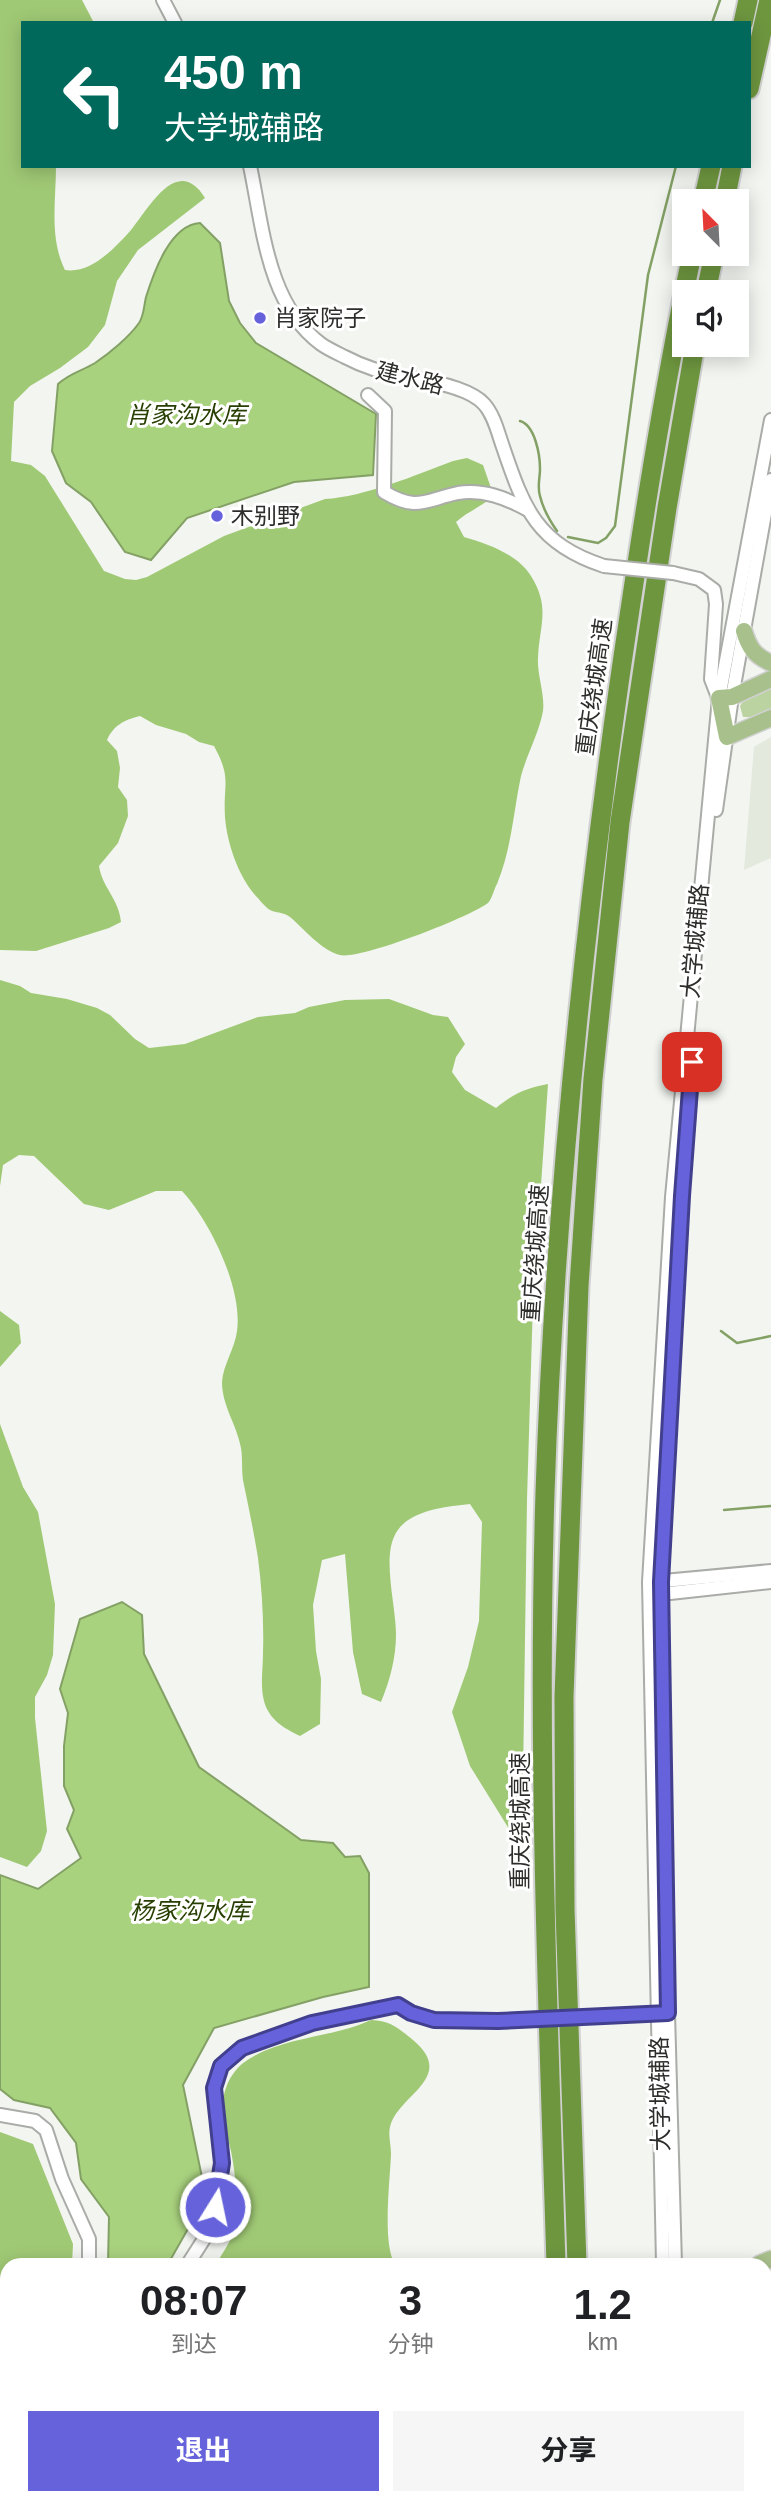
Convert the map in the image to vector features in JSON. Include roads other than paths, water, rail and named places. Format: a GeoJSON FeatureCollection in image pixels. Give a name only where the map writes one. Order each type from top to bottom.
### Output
{"type":"FeatureCollection","features":[{"type":"Feature","properties":{"kind":"highway"},"geometry":{"type":"LineString","coordinates":[[743,21],[748,0]]}},
{"type":"Feature","properties":{"kind":"highway"},"geometry":{"type":"LineString","coordinates":[[751,80],[769,0]]}},
{"type":"Feature","properties":{"kind":"highway"},"geometry":{"type":"LineString","coordinates":[[705,189],[710,168]]}},
{"type":"Feature","properties":{"kind":"highway"},"geometry":{"type":"LineString","coordinates":[[727,189],[732,168]]}},
{"type":"Feature","properties":{"kind":"highway","name":"重庆绕城高速"},"geometry":{"type":"LineString","coordinates":[[556,2258],[545,1908],[544,1699],[545,1494],[556,1288],[572,1078],[599,821],[645,504],[689,266]]}},
{"type":"Feature","properties":{"kind":"highway","name":"重庆绕城高速"},"geometry":{"type":"LineString","coordinates":[[577,2258],[565,1909],[564,1697],[579,1286],[593,1079],[620,822],[667,508],[693,357]]}},
{"type":"Feature","properties":{"kind":"main road"},"geometry":{"type":"LineString","coordinates":[[744,631],[748,644],[757,657],[771,663]]}},
{"type":"Feature","properties":{"kind":"main road"},"geometry":{"type":"LineString","coordinates":[[771,680],[725,698],[727,737],[771,718]]}},
{"type":"Feature","properties":{"kind":"street"},"geometry":{"type":"LineString","coordinates":[[163,0],[174,21]]}},
{"type":"Feature","properties":{"kind":"street","name":"建水路"},"geometry":{"type":"LineString","coordinates":[[250,168],[270,261],[281,295],[301,325],[322,345],[360,364],[386,374],[427,380],[475,397],[485,404],[518,491],[528,510],[541,529],[577,557],[604,566],[673,573],[699,579],[713,590],[716,604],[711,679],[725,698]]}},
{"type":"Feature","properties":{"kind":"street"},"geometry":{"type":"LineString","coordinates":[[368,395],[385,411],[384,492],[396,499],[415,504],[460,493],[484,493],[507,498],[528,510]]}},
{"type":"Feature","properties":{"kind":"street","name":"大学城辅路"},"geometry":{"type":"LineString","coordinates":[[663,2258],[663,2013],[655,1588],[672,1197],[725,698],[771,420]]}},
{"type":"Feature","properties":{"kind":"street","name":"大学城辅路"},"geometry":{"type":"LineString","coordinates":[[725,698],[744,631],[771,480]]}},
{"type":"Feature","properties":{"kind":"street","name":"大学城辅路"},"geometry":{"type":"LineString","coordinates":[[655,1588],[709,849],[727,737]]}},
{"type":"Feature","properties":{"kind":"street"},"geometry":{"type":"LineString","coordinates":[[655,1588],[771,1571]]}},
{"type":"Feature","properties":{"kind":"street"},"geometry":{"type":"LineString","coordinates":[[655,1588],[771,1582]]}},
{"type":"Feature","properties":{"kind":"street"},"geometry":{"type":"LineString","coordinates":[[192,2258],[211,2228],[222,2163],[214,2088],[221,2066],[242,2048],[312,2023],[398,2005],[411,2013],[434,2020],[498,2021],[663,2013]]}},
{"type":"Feature","properties":{"kind":"street","name":"大学城辅路"},"geometry":{"type":"LineString","coordinates":[[663,2013],[675,2258]]}},
{"type":"Feature","properties":{"kind":"street"},"geometry":{"type":"LineString","coordinates":[[0,2115],[35,2121],[46,2130],[62,2179],[89,2239],[89,2258]]}},
{"type":"Feature","properties":{"kind":"water","name":"肖家沟水库"},"geometry":{"type":"Polygon","coordinates":[[[200,223],[220,243],[229,301],[240,323],[256,343],[376,414],[373,475],[294,482],[187,518],[151,560],[125,552],[91,502],[66,483],[52,451],[58,384],[101,359],[135,328],[142,317],[149,287],[165,251],[180,232],[200,223]]]}},
{"type":"Feature","properties":{"kind":"water","name":"杨家沟水库"},"geometry":{"type":"Polygon","coordinates":[[[122,1602],[142,1615],[144,1654],[199,1767],[301,1840],[333,1843],[345,1857],[360,1856],[369,1873],[369,1987],[214,2028],[183,2085],[206,2197],[171,2258],[108,2258],[109,2217],[81,2179],[76,2143],[50,2108],[14,2100],[0,2089],[0,1875],[38,1889],[81,1858],[67,1829],[74,1810],[64,1786],[64,1746],[68,1713],[60,1689],[80,1619],[122,1602]]]}},
{"type":"Feature","properties":{"kind":"waterway"},"geometry":{"type":"LineString","coordinates":[[713,21],[720,0]]}},
{"type":"Feature","properties":{"kind":"waterway"},"geometry":{"type":"LineString","coordinates":[[568,537],[598,543],[606,538],[615,526],[648,275],[675,168]]}},
{"type":"Feature","properties":{"kind":"waterway"},"geometry":{"type":"LineString","coordinates":[[520,421],[529,428],[536,441],[540,463],[539,493],[557,531]]}},
{"type":"Feature","properties":{"kind":"waterway"},"geometry":{"type":"LineString","coordinates":[[721,1331],[737,1343],[771,1336]]}},
{"type":"Feature","properties":{"kind":"waterway"},"geometry":{"type":"LineString","coordinates":[[724,1510],[771,1506]]}},
{"type":"Feature","properties":{"kind":"place","name":"肖家院子"},"geometry":{"type":"Point","coordinates":[260,318]}},
{"type":"Feature","properties":{"kind":"place","name":"木别野"},"geometry":{"type":"Point","coordinates":[217,516]}}]}
